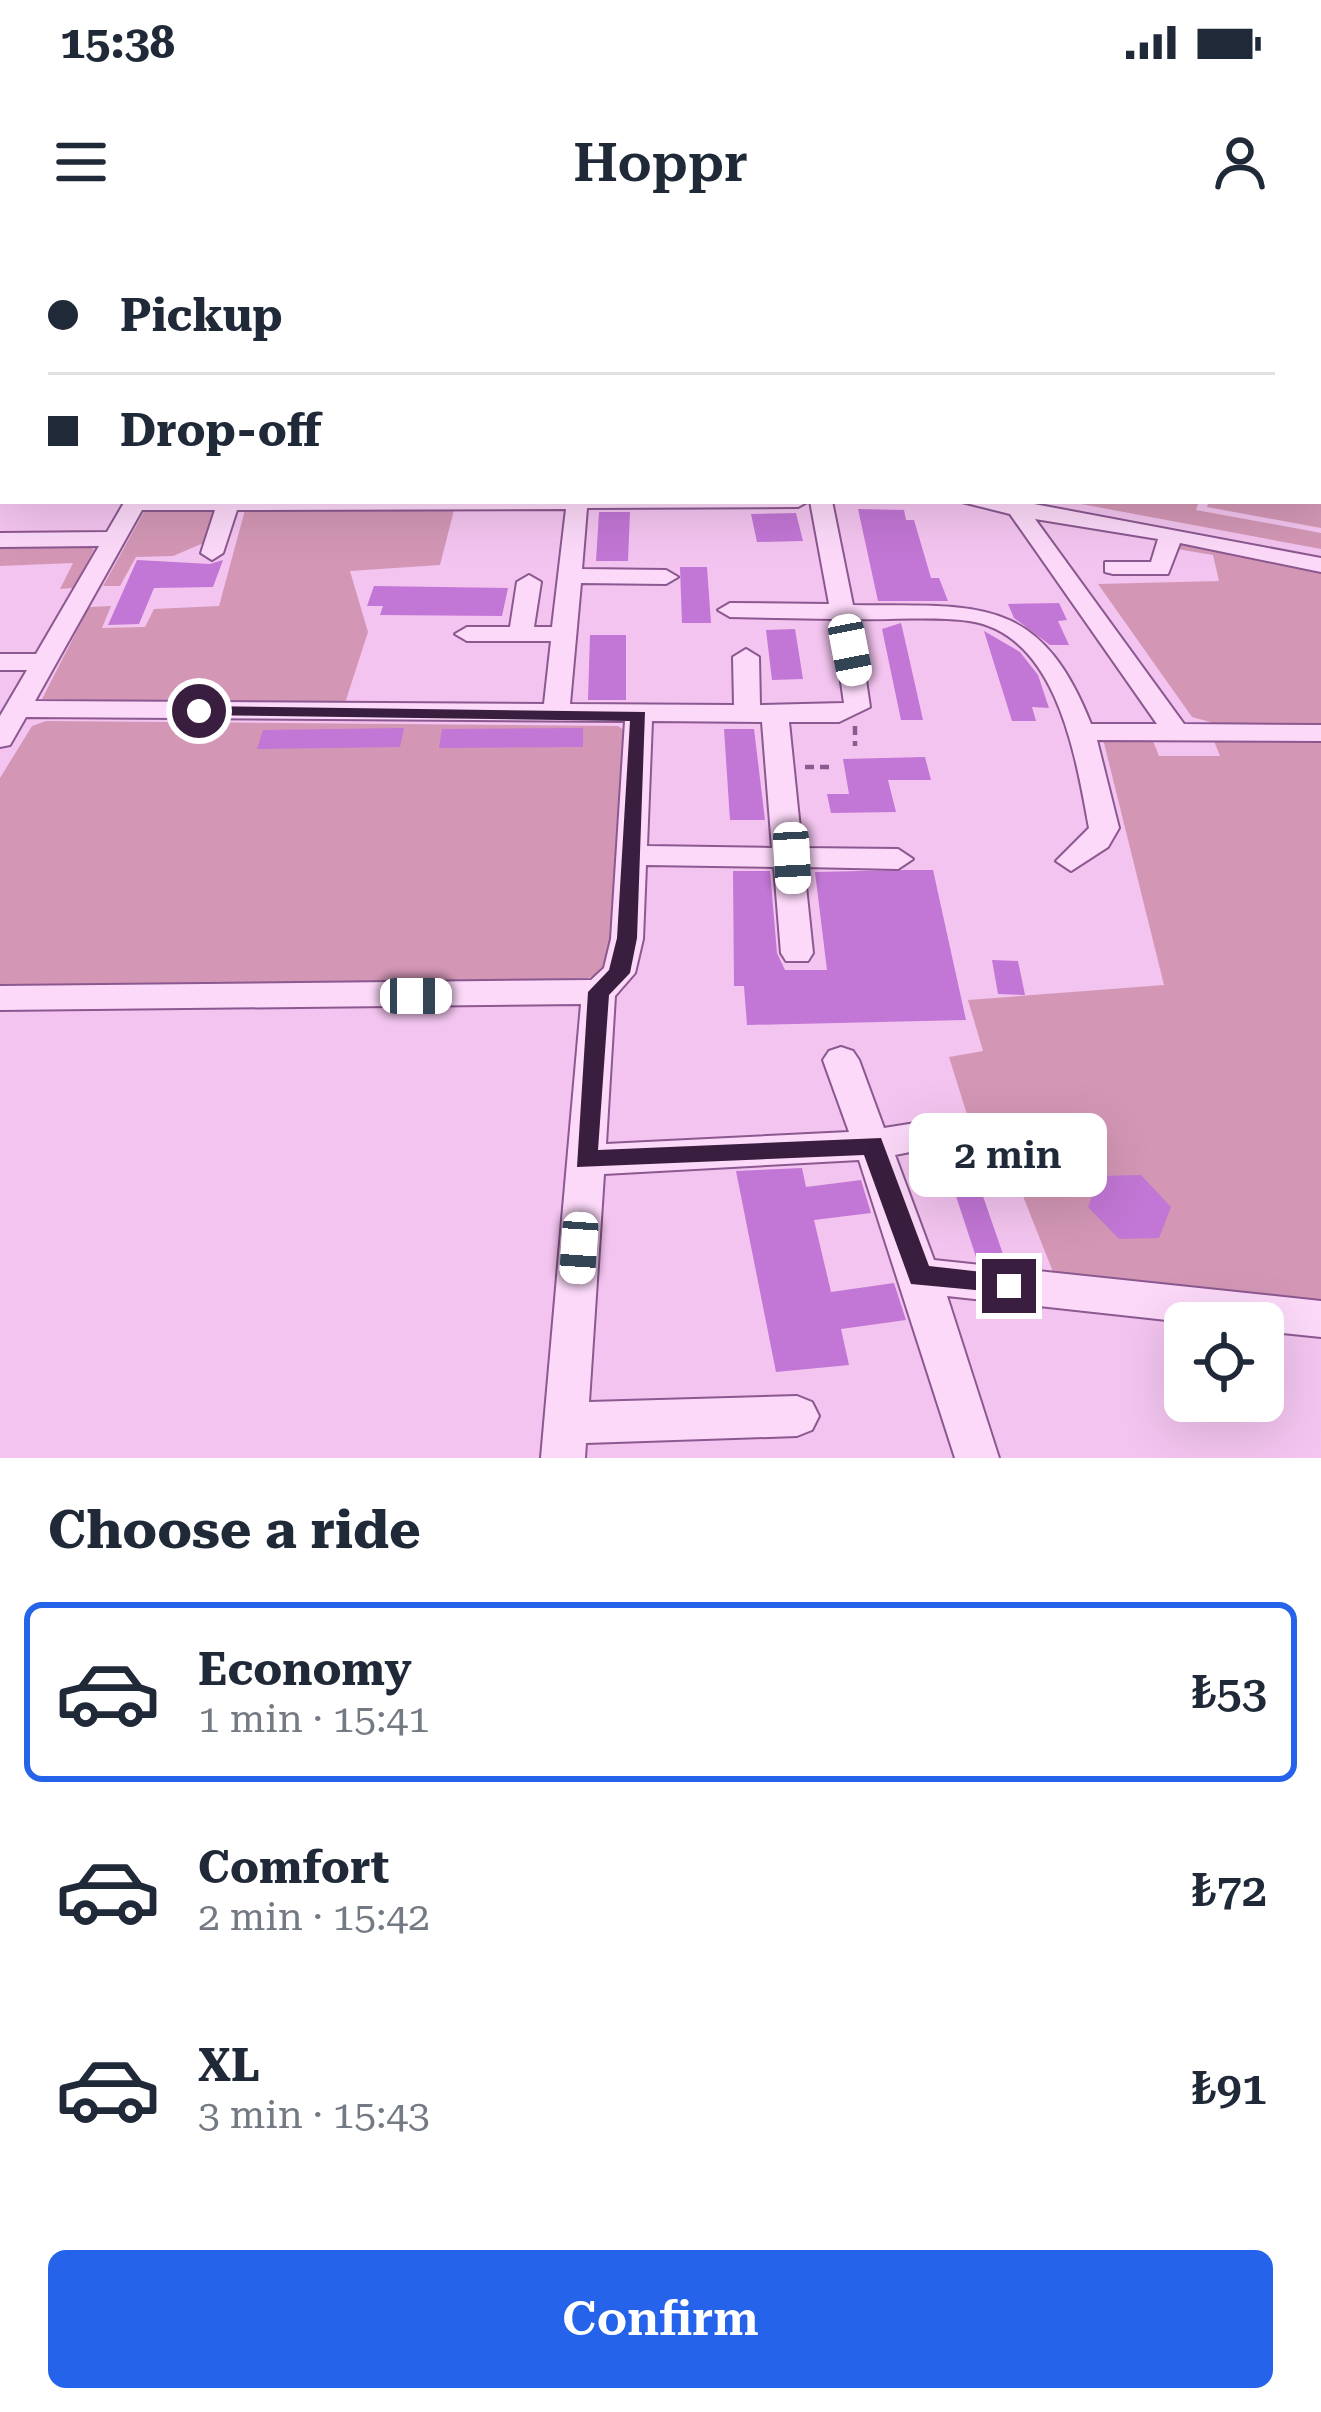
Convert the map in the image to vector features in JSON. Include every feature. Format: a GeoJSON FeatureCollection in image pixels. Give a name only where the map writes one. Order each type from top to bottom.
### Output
{"type":"FeatureCollection","features":[{"type":"Feature","properties":{"kind":"street"},"geometry":{"type":"LineString","coordinates":[[0,739],[134,504]]}},
{"type":"Feature","properties":{"kind":"street"},"geometry":{"type":"LineString","coordinates":[[212,553],[227,504]]}},
{"type":"Feature","properties":{"kind":"street"},"geometry":{"type":"LineString","coordinates":[[542,714],[564,634],[577,504]]}},
{"type":"Feature","properties":{"kind":"street"},"geometry":{"type":"LineString","coordinates":[[16,709],[839,714],[857,707],[822,504]]}},
{"type":"Feature","properties":{"kind":"street"},"geometry":{"type":"LineString","coordinates":[[992,504],[1321,565]]}},
{"type":"Feature","properties":{"kind":"street"},"geometry":{"type":"LineString","coordinates":[[1016,507],[1176,732]]}},
{"type":"Feature","properties":{"kind":"street"},"geometry":{"type":"LineString","coordinates":[[1113,567],[1160,569],[1171,534]]}},
{"type":"Feature","properties":{"kind":"street"},"geometry":{"type":"LineString","coordinates":[[0,540],[112,539]]}},
{"type":"Feature","properties":{"kind":"street"},"geometry":{"type":"LineString","coordinates":[[569,576],[665,578]]}},
{"type":"Feature","properties":{"kind":"street"},"geometry":{"type":"LineString","coordinates":[[521,634],[529,582]]}},
{"type":"Feature","properties":{"kind":"street"},"geometry":{"type":"LineString","coordinates":[[730,610],[976,614],[1010,625],[1045,660],[1084,732],[1104,827],[1097,840],[1071,861]]}},
{"type":"Feature","properties":{"kind":"street"},"geometry":{"type":"LineString","coordinates":[[467,634],[564,634]]}},
{"type":"Feature","properties":{"kind":"street"},"geometry":{"type":"LineString","coordinates":[[746,657],[781,766],[797,953]]}},
{"type":"Feature","properties":{"kind":"street"},"geometry":{"type":"LineString","coordinates":[[0,662],[41,662]]}},
{"type":"Feature","properties":{"kind":"street"},"geometry":{"type":"LineString","coordinates":[[498,692],[542,714]]}},
{"type":"Feature","properties":{"kind":"street"},"geometry":{"type":"LineString","coordinates":[[0,998],[598,992],[619,973],[627,938],[639,716]]}},
{"type":"Feature","properties":{"kind":"street"},"geometry":{"type":"LineString","coordinates":[[1084,732],[1321,733]]}},
{"type":"Feature","properties":{"kind":"street"},"geometry":{"type":"LineString","coordinates":[[632,855],[898,860]]}},
{"type":"Feature","properties":{"kind":"street"},"geometry":{"type":"LineString","coordinates":[[598,992],[564,1440],[796,1416]]}},
{"type":"Feature","properties":{"kind":"street"},"geometry":{"type":"LineString","coordinates":[[842,1060],[920,1276],[977,1458]]}},
{"type":"Feature","properties":{"kind":"street"},"geometry":{"type":"LineString","coordinates":[[586,1160],[872,1145],[952,1130]]}},
{"type":"Feature","properties":{"kind":"street"},"geometry":{"type":"LineString","coordinates":[[920,1276],[1321,1319]]}},
{"type":"Feature","properties":{"kind":"path"},"geometry":{"type":"LineString","coordinates":[[781,766],[834,767]]}},
{"type":"Feature","properties":{"kind":"shaded area"},"geometry":{"type":"Polygon","coordinates":[[[1081,504],[1198,504],[1196,510],[1321,533],[1321,549],[1081,504]]]}},
{"type":"Feature","properties":{"kind":"shaded area"},"geometry":{"type":"Polygon","coordinates":[[[1321,504],[1321,528],[1207,507],[1321,504]]]}},
{"type":"Feature","properties":{"kind":"shaded area"},"geometry":{"type":"Polygon","coordinates":[[[218,508],[206,542],[173,556],[136,557],[120,586],[103,586],[145,510],[218,508]]]}},
{"type":"Feature","properties":{"kind":"shaded area"},"geometry":{"type":"Polygon","coordinates":[[[245,510],[454,510],[440,565],[350,571],[368,632],[345,703],[42,699],[89,607],[111,606],[102,628],[145,627],[154,609],[219,606],[245,510]]]}},
{"type":"Feature","properties":{"kind":"shaded area"},"geometry":{"type":"Polygon","coordinates":[[[1182,539],[1300,563],[1321,574],[1321,726],[1221,725],[1192,717],[1098,584],[1219,581],[1213,555],[1177,549],[1182,539]]]}},
{"type":"Feature","properties":{"kind":"shaded area"},"geometry":{"type":"Polygon","coordinates":[[[88,545],[94,550],[73,588],[60,589],[73,563],[0,566],[0,547],[88,545]]]}},
{"type":"Feature","properties":{"kind":"shaded area"},"geometry":{"type":"Polygon","coordinates":[[[46,721],[618,726],[628,733],[609,958],[602,973],[566,986],[0,988],[0,778],[32,726],[46,721]]]}},
{"type":"Feature","properties":{"kind":"shaded area"},"geometry":{"type":"Polygon","coordinates":[[[1103,739],[1153,741],[1159,756],[1220,756],[1214,741],[1321,741],[1321,1303],[1057,1282],[1008,1158],[981,1159],[949,1057],[983,1051],[968,1000],[1164,985],[1103,739]]]}},
{"type":"Feature","properties":{"kind":"building"},"geometry":{"type":"Polygon","coordinates":[[[858,509],[904,510],[906,520],[914,520],[931,578],[939,578],[948,601],[878,601],[858,509]]]}},
{"type":"Feature","properties":{"kind":"building"},"geometry":{"type":"Polygon","coordinates":[[[599,512],[630,512],[628,561],[596,561],[599,512]]]}},
{"type":"Feature","properties":{"kind":"building"},"geometry":{"type":"Polygon","coordinates":[[[796,513],[803,541],[757,542],[751,514],[796,513]]]}},
{"type":"Feature","properties":{"kind":"building"},"geometry":{"type":"Polygon","coordinates":[[[137,560],[210,564],[223,560],[213,587],[154,588],[139,624],[108,625],[137,560]]]}},
{"type":"Feature","properties":{"kind":"building"},"geometry":{"type":"Polygon","coordinates":[[[680,567],[707,567],[711,623],[682,623],[680,567]]]}},
{"type":"Feature","properties":{"kind":"building"},"geometry":{"type":"Polygon","coordinates":[[[374,586],[508,588],[502,616],[380,615],[383,606],[367,606],[374,586]]]}},
{"type":"Feature","properties":{"kind":"building"},"geometry":{"type":"Polygon","coordinates":[[[1059,603],[1067,620],[1058,621],[1069,645],[1050,645],[1014,618],[1008,604],[1059,603]]]}},
{"type":"Feature","properties":{"kind":"building"},"geometry":{"type":"Polygon","coordinates":[[[901,623],[923,720],[901,720],[882,629],[901,623]]]}},
{"type":"Feature","properties":{"kind":"building"},"geometry":{"type":"Polygon","coordinates":[[[795,629],[803,679],[772,680],[766,630],[795,629]]]}},
{"type":"Feature","properties":{"kind":"building"},"geometry":{"type":"Polygon","coordinates":[[[984,631],[1020,652],[1038,675],[1049,708],[1032,707],[1036,721],[1012,721],[984,631]]]}},
{"type":"Feature","properties":{"kind":"building"},"geometry":{"type":"Polygon","coordinates":[[[590,635],[626,635],[626,700],[588,700],[590,635]]]}},
{"type":"Feature","properties":{"kind":"building"},"geometry":{"type":"Polygon","coordinates":[[[404,728],[400,747],[257,749],[263,730],[404,728]]]}},
{"type":"Feature","properties":{"kind":"building"},"geometry":{"type":"Polygon","coordinates":[[[583,728],[583,747],[439,748],[442,729],[583,728]]]}},
{"type":"Feature","properties":{"kind":"building"},"geometry":{"type":"Polygon","coordinates":[[[724,729],[754,729],[765,820],[730,820],[724,729]]]}},
{"type":"Feature","properties":{"kind":"building"},"geometry":{"type":"Polygon","coordinates":[[[925,757],[931,780],[888,780],[896,812],[831,813],[827,794],[849,794],[843,759],[925,757]]]}},
{"type":"Feature","properties":{"kind":"building"},"geometry":{"type":"Polygon","coordinates":[[[933,870],[966,1020],[747,1025],[744,986],[734,986],[733,871],[770,871],[777,953],[785,970],[827,970],[815,872],[933,870]]]}},
{"type":"Feature","properties":{"kind":"building"},"geometry":{"type":"Polygon","coordinates":[[[992,960],[1018,961],[1025,995],[998,994],[992,960]]]}},
{"type":"Feature","properties":{"kind":"building"},"geometry":{"type":"Polygon","coordinates":[[[802,1168],[806,1187],[861,1180],[871,1213],[814,1220],[831,1292],[894,1283],[906,1320],[841,1329],[849,1365],[776,1372],[736,1171],[802,1168]]]}},
{"type":"Feature","properties":{"kind":"building"},"geometry":{"type":"Polygon","coordinates":[[[975,1173],[1005,1260],[977,1260],[949,1175],[975,1173]]]}},
{"type":"Feature","properties":{"kind":"building"},"geometry":{"type":"Polygon","coordinates":[[[1141,1175],[1171,1207],[1159,1238],[1119,1239],[1088,1207],[1100,1176],[1141,1175]]]}},
{"type":"Feature","properties":{"kind":"route"},"geometry":{"type":"LineString","coordinates":[[199,711],[639,716],[627,938],[619,973],[598,992],[586,1160],[872,1145],[920,1276],[1009,1286]]}}]}
